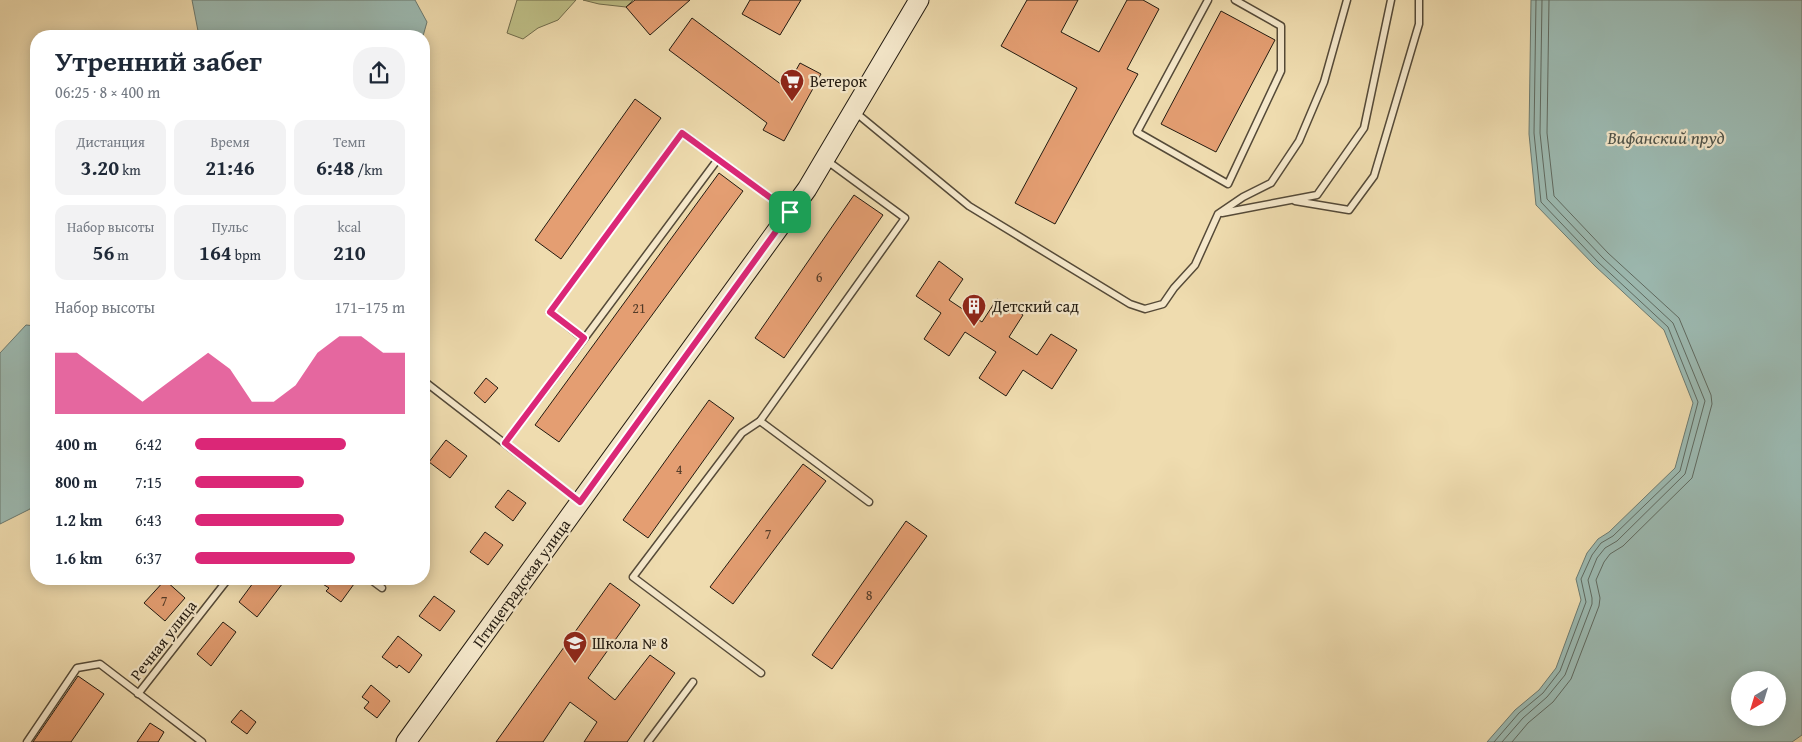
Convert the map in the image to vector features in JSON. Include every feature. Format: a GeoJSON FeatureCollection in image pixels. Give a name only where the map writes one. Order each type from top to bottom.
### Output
{"type":"FeatureCollection","features":[{"type":"Feature","properties":{"kind":"street","name":"Птицеградская улица"},"geometry":{"type":"LineString","coordinates":[[408,741],[790,212],[825,160],[919,0]]}},
{"type":"Feature","properties":{"kind":"lane"},"geometry":{"type":"LineString","coordinates":[[1208,0],[1137,132],[1228,184],[1281,71],[1281,26],[1235,0]]}},
{"type":"Feature","properties":{"kind":"lane"},"geometry":{"type":"LineString","coordinates":[[854,111],[969,206],[1130,304],[1145,309],[1163,304],[1174,288],[1195,265],[1218,214],[1271,183],[1299,141],[1324,82],[1348,0]]}},
{"type":"Feature","properties":{"kind":"lane"},"geometry":{"type":"LineString","coordinates":[[1218,214],[1317,195],[1364,128],[1391,0]]}},
{"type":"Feature","properties":{"kind":"lane"},"geometry":{"type":"LineString","coordinates":[[1291,200],[1349,210],[1374,176],[1419,24],[1419,0]]}},
{"type":"Feature","properties":{"kind":"lane"},"geometry":{"type":"LineString","coordinates":[[584,338],[550,312],[682,133],[790,212]]}},
{"type":"Feature","properties":{"kind":"lane"},"geometry":{"type":"LineString","coordinates":[[505,443],[718,159]]}},
{"type":"Feature","properties":{"kind":"lane"},"geometry":{"type":"LineString","coordinates":[[761,673],[633,577],[742,433],[760,421],[905,218],[825,160]]}},
{"type":"Feature","properties":{"kind":"lane"},"geometry":{"type":"LineString","coordinates":[[430,386],[580,502]]}},
{"type":"Feature","properties":{"kind":"lane"},"geometry":{"type":"LineString","coordinates":[[760,421],[869,502]]}},
{"type":"Feature","properties":{"kind":"lane","name":"Речная улица"},"geometry":{"type":"LineString","coordinates":[[138,694],[223,585]]}},
{"type":"Feature","properties":{"kind":"lane"},"geometry":{"type":"LineString","coordinates":[[378,585],[382,588]]}},
{"type":"Feature","properties":{"kind":"lane"},"geometry":{"type":"LineString","coordinates":[[27,742],[77,668],[100,664],[202,742]]}},
{"type":"Feature","properties":{"kind":"lane"},"geometry":{"type":"LineString","coordinates":[[648,742],[693,682]]}},
{"type":"Feature","properties":{"kind":"green space"},"geometry":{"type":"Polygon","coordinates":[[[517,0],[576,0],[558,20],[538,28],[523,39],[507,33],[517,0]]]}},
{"type":"Feature","properties":{"kind":"green space"},"geometry":{"type":"Polygon","coordinates":[[[583,0],[633,0],[626,7],[583,0]]]}},
{"type":"Feature","properties":{"kind":"water"},"geometry":{"type":"Polygon","coordinates":[[[192,0],[415,0],[427,22],[425,30],[198,30],[192,0]]]}},
{"type":"Feature","properties":{"kind":"water","name":"Вифанский пруд"},"geometry":{"type":"Polygon","coordinates":[[[1531,0],[1802,0],[1802,735],[1792,742],[1487,742],[1515,710],[1539,690],[1556,668],[1581,600],[1576,579],[1587,553],[1598,539],[1609,532],[1675,468],[1693,403],[1664,330],[1595,266],[1536,205],[1529,134],[1531,0]]]}},
{"type":"Feature","properties":{"kind":"water"},"geometry":{"type":"Polygon","coordinates":[[[26,325],[30,325],[30,509],[0,524],[0,353],[26,325]]]}},
{"type":"Feature","properties":{"kind":"building"},"geometry":{"type":"Polygon","coordinates":[[[635,0],[690,0],[650,35],[626,7],[635,0]]]}},
{"type":"Feature","properties":{"kind":"building"},"geometry":{"type":"Polygon","coordinates":[[[750,0],[801,0],[780,35],[742,14],[750,0]]]}},
{"type":"Feature","properties":{"kind":"building"},"geometry":{"type":"Polygon","coordinates":[[[1027,0],[1078,0],[1061,32],[1099,52],[1127,0],[1143,0],[1159,9],[1127,69],[1138,74],[1055,224],[1015,203],[1077,88],[1001,46],[1027,0]]]}},
{"type":"Feature","properties":{"kind":"building"},"geometry":{"type":"Polygon","coordinates":[[[1221,11],[1275,40],[1216,152],[1161,124],[1221,11]]]}},
{"type":"Feature","properties":{"kind":"building"},"geometry":{"type":"Polygon","coordinates":[[[692,18],[786,88],[800,63],[821,74],[784,141],[763,130],[767,123],[669,50],[692,18]]]}},
{"type":"Feature","properties":{"kind":"building"},"geometry":{"type":"Polygon","coordinates":[[[635,99],[661,118],[561,259],[535,240],[635,99]]]}},
{"type":"Feature","properties":{"kind":"building"},"geometry":{"type":"Polygon","coordinates":[[[719,173],[743,191],[559,442],[535,425],[719,173]]]}},
{"type":"Feature","properties":{"kind":"building"},"geometry":{"type":"Polygon","coordinates":[[[854,195],[883,215],[784,358],[755,338],[854,195]]]}},
{"type":"Feature","properties":{"kind":"building","name":"Детский сад"},"geometry":{"type":"Polygon","coordinates":[[[939,261],[963,279],[949,300],[982,322],[997,299],[1023,315],[1009,337],[1037,355],[1051,334],[1077,350],[1052,389],[1023,370],[1006,396],[979,378],[996,352],[965,332],[949,356],[924,339],[941,313],[916,296],[939,261]]]}},
{"type":"Feature","properties":{"kind":"building"},"geometry":{"type":"Polygon","coordinates":[[[486,378],[498,388],[485,403],[474,393],[486,378]]]}},
{"type":"Feature","properties":{"kind":"building"},"geometry":{"type":"Polygon","coordinates":[[[709,400],[734,418],[648,538],[623,520],[709,400]]]}},
{"type":"Feature","properties":{"kind":"building"},"geometry":{"type":"Polygon","coordinates":[[[446,440],[467,456],[450,478],[430,463],[446,440]]]}},
{"type":"Feature","properties":{"kind":"building"},"geometry":{"type":"Polygon","coordinates":[[[803,464],[826,481],[733,604],[710,587],[803,464]]]}},
{"type":"Feature","properties":{"kind":"building"},"geometry":{"type":"Polygon","coordinates":[[[508,490],[526,503],[513,521],[495,507],[508,490]]]}},
{"type":"Feature","properties":{"kind":"building"},"geometry":{"type":"Polygon","coordinates":[[[906,521],[927,536],[832,669],[812,655],[906,521]]]}},
{"type":"Feature","properties":{"kind":"building"},"geometry":{"type":"Polygon","coordinates":[[[485,532],[503,545],[488,565],[470,552],[485,532]]]}},
{"type":"Feature","properties":{"kind":"building","name":"Школа № 8"},"geometry":{"type":"Polygon","coordinates":[[[610,583],[640,605],[588,678],[615,700],[650,655],[675,673],[627,742],[584,742],[597,722],[570,702],[543,742],[496,742],[610,583]]]}},
{"type":"Feature","properties":{"kind":"building"},"geometry":{"type":"Polygon","coordinates":[[[160,585],[171,585],[185,598],[165,621],[144,603],[160,585]]]}},
{"type":"Feature","properties":{"kind":"building"},"geometry":{"type":"Polygon","coordinates":[[[252,585],[281,585],[257,617],[239,602],[252,585]]]}},
{"type":"Feature","properties":{"kind":"building"},"geometry":{"type":"Polygon","coordinates":[[[324,585],[353,585],[341,602],[326,591],[329,588],[324,585]]]}},
{"type":"Feature","properties":{"kind":"building"},"geometry":{"type":"Polygon","coordinates":[[[434,596],[455,611],[440,631],[419,616],[434,596]]]}},
{"type":"Feature","properties":{"kind":"building"},"geometry":{"type":"Polygon","coordinates":[[[223,622],[236,632],[211,666],[197,654],[223,622]]]}},
{"type":"Feature","properties":{"kind":"building"},"geometry":{"type":"Polygon","coordinates":[[[398,636],[422,655],[409,673],[399,665],[397,668],[382,657],[398,636]]]}},
{"type":"Feature","properties":{"kind":"building"},"geometry":{"type":"Polygon","coordinates":[[[78,676],[104,694],[71,742],[33,742],[78,676]]]}},
{"type":"Feature","properties":{"kind":"building"},"geometry":{"type":"Polygon","coordinates":[[[371,685],[390,701],[377,718],[364,708],[369,702],[362,697],[371,685]]]}},
{"type":"Feature","properties":{"kind":"building"},"geometry":{"type":"Polygon","coordinates":[[[241,710],[256,722],[247,734],[231,722],[241,710]]]}},
{"type":"Feature","properties":{"kind":"building"},"geometry":{"type":"Polygon","coordinates":[[[150,723],[164,732],[158,742],[137,742],[150,723]]]}},
{"type":"Feature","properties":{"kind":"place","name":"Ветерок"},"geometry":{"type":"Point","coordinates":[792,102]}},
{"type":"Feature","properties":{"kind":"place","name":"Детский сад"},"geometry":{"type":"Point","coordinates":[974,327]}},
{"type":"Feature","properties":{"kind":"place","name":"Школа № 8"},"geometry":{"type":"Point","coordinates":[575,664]}},
{"type":"Feature","properties":{"kind":"route"},"geometry":{"type":"LineString","coordinates":[[682,133],[790,212],[580,502],[505,443],[584,338],[550,312],[682,133]]}}]}
